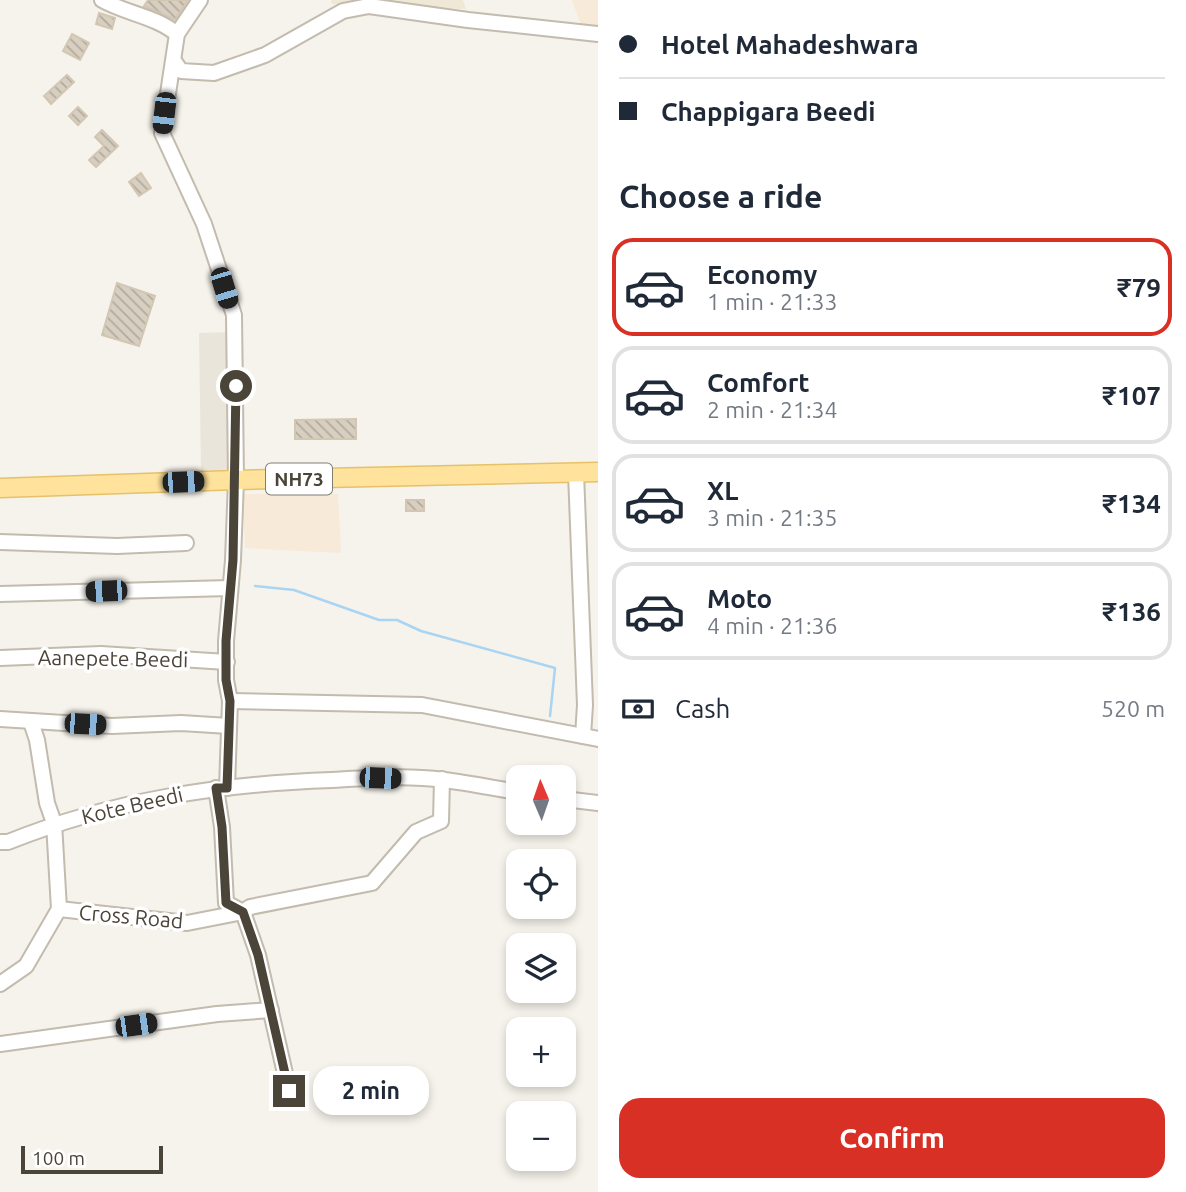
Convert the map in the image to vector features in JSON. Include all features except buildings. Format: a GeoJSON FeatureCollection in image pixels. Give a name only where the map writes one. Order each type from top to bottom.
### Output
{"type":"FeatureCollection","features":[{"type":"Feature","properties":{"kind":"main road","name":"NH73"},"geometry":{"type":"LineString","coordinates":[[0,490],[236,480],[598,472]]}},
{"type":"Feature","properties":{"kind":"street"},"geometry":{"type":"LineString","coordinates":[[102,0],[115,7],[139,13],[177,34]]}},
{"type":"Feature","properties":{"kind":"street"},"geometry":{"type":"LineString","coordinates":[[200,0],[177,34],[162,133],[204,224],[234,315],[236,480],[226,641],[229,726],[222,788],[226,903],[243,912],[258,955],[289,1091]]}},
{"type":"Feature","properties":{"kind":"street"},"geometry":{"type":"LineString","coordinates":[[174,61],[181,71],[214,73],[265,55],[343,11],[369,6],[598,34]]}},
{"type":"Feature","properties":{"kind":"street"},"geometry":{"type":"LineString","coordinates":[[576,473],[585,705],[583,736]]}},
{"type":"Feature","properties":{"kind":"street"},"geometry":{"type":"LineString","coordinates":[[0,542],[117,546],[186,543]]}},
{"type":"Feature","properties":{"kind":"street"},"geometry":{"type":"LineString","coordinates":[[0,594],[230,588]]}},
{"type":"Feature","properties":{"kind":"street","name":"Aanepete Beedi"},"geometry":{"type":"LineString","coordinates":[[0,658],[101,654],[227,662]]}},
{"type":"Feature","properties":{"kind":"street"},"geometry":{"type":"LineString","coordinates":[[230,701],[422,705],[598,740]]}},
{"type":"Feature","properties":{"kind":"street"},"geometry":{"type":"LineString","coordinates":[[0,719],[112,726],[181,723],[229,726]]}},
{"type":"Feature","properties":{"kind":"street"},"geometry":{"type":"LineString","coordinates":[[0,984],[26,966],[59,909],[54,823],[47,803],[37,740],[31,722]]}},
{"type":"Feature","properties":{"kind":"street","name":"Kote Beedi"},"geometry":{"type":"LineString","coordinates":[[0,842],[8,842],[54,823],[106,808],[188,791],[294,781],[380,778],[442,779],[506,790]]}},
{"type":"Feature","properties":{"kind":"street","name":"Cross Road"},"geometry":{"type":"LineString","coordinates":[[59,909],[187,923],[243,912],[250,907],[372,883],[416,832],[441,821],[442,779]]}},
{"type":"Feature","properties":{"kind":"street"},"geometry":{"type":"LineString","coordinates":[[576,801],[598,803]]}},
{"type":"Feature","properties":{"kind":"street"},"geometry":{"type":"LineString","coordinates":[[0,1044],[217,1014],[271,1010]]}},
{"type":"Feature","properties":{"kind":"shaded area"},"geometry":{"type":"Polygon","coordinates":[[[331,0],[463,0],[466,9],[332,4],[331,0]]]}},
{"type":"Feature","properties":{"kind":"shaded area"},"geometry":{"type":"Polygon","coordinates":[[[572,0],[598,0],[598,33],[584,33],[572,0]]]}},
{"type":"Feature","properties":{"kind":"shaded area"},"geometry":{"type":"Polygon","coordinates":[[[235,332],[235,469],[201,471],[199,333],[235,332]]]}},
{"type":"Feature","properties":{"kind":"shaded area"},"geometry":{"type":"Polygon","coordinates":[[[243,494],[338,494],[341,553],[245,548],[243,494]]]}},
{"type":"Feature","properties":{"kind":"waterway"},"geometry":{"type":"LineString","coordinates":[[255,586],[294,590],[379,620],[397,620],[421,631],[555,668],[550,716]]}},
{"type":"Feature","properties":{"kind":"route"},"geometry":{"type":"LineString","coordinates":[[236,386],[233,560],[226,641],[226,680],[230,701],[227,788],[216,788],[222,827],[226,903],[243,912],[258,955],[289,1091]]}}]}
